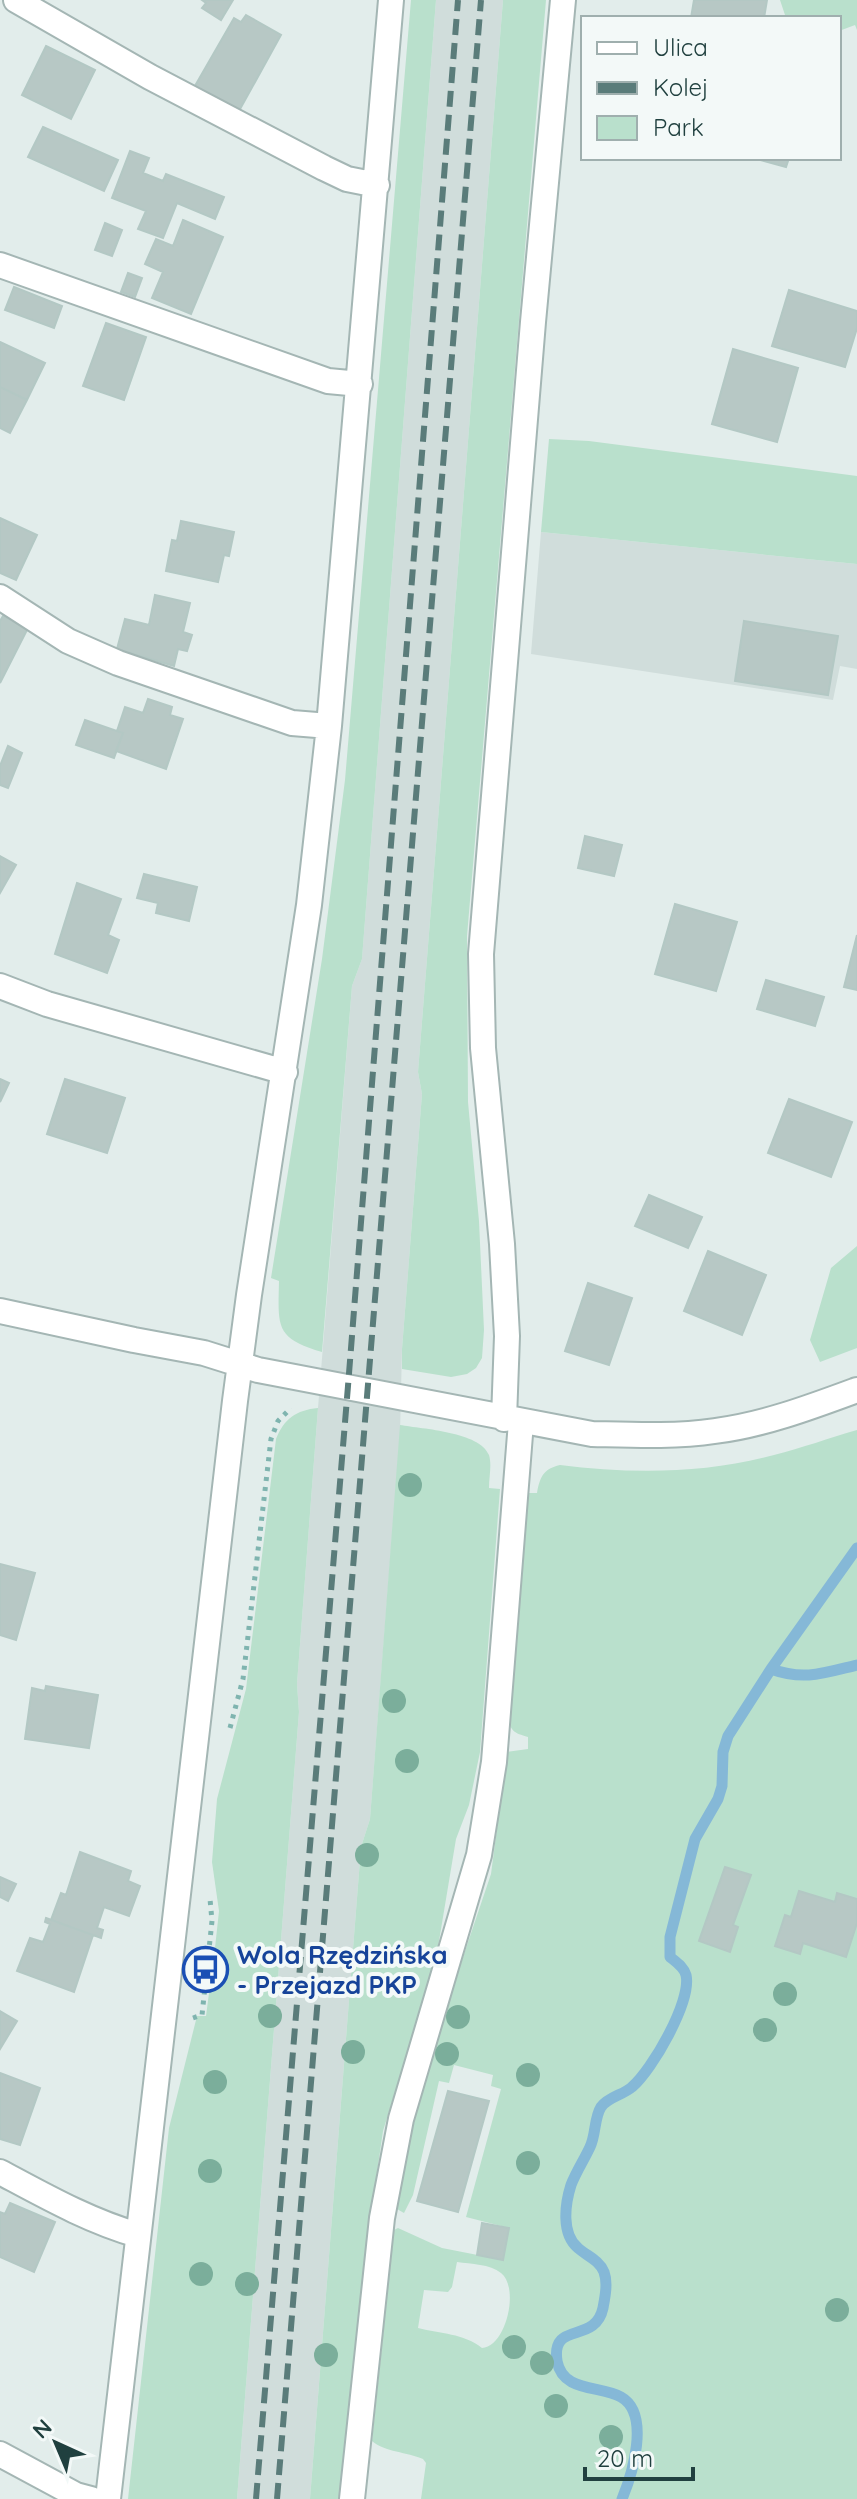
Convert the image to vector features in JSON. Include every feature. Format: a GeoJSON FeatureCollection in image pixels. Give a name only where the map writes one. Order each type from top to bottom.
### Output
{"type":"FeatureCollection","features":[{"type":"Feature","properties":{"kind":"street"},"geometry":{"type":"LineString","coordinates":[[16,0],[150,77],[324,168],[347,179],[377,185]]}},
{"type":"Feature","properties":{"kind":"street"},"geometry":{"type":"LineString","coordinates":[[108,2499],[240,1364],[309,905],[329,726],[360,384],[391,0]]}},
{"type":"Feature","properties":{"kind":"street"},"geometry":{"type":"LineString","coordinates":[[352,2499],[382,2218],[401,2119],[479,1855],[494,1762],[513,1420],[502,1244],[483,1048],[481,954],[563,0]]}},
{"type":"Feature","properties":{"kind":"street"},"geometry":{"type":"LineString","coordinates":[[0,265],[328,381],[360,384]]}},
{"type":"Feature","properties":{"kind":"street"},"geometry":{"type":"LineString","coordinates":[[0,597],[68,641],[118,663],[292,723],[329,726]]}},
{"type":"Feature","properties":{"kind":"street"},"geometry":{"type":"LineString","coordinates":[[0,986],[76,1013],[285,1072]]}},
{"type":"Feature","properties":{"kind":"street"},"geometry":{"type":"LineString","coordinates":[[0,1311],[204,1353],[240,1364],[592,1434],[648,1436],[756,1423],[857,1390]]}},
{"type":"Feature","properties":{"kind":"street"},"geometry":{"type":"LineString","coordinates":[[0,2172],[108,2227],[138,2235]]}},
{"type":"Feature","properties":{"kind":"street"},"geometry":{"type":"LineString","coordinates":[[0,2454],[76,2495],[91,2499]]}},
{"type":"Feature","properties":{"kind":"path"},"geometry":{"type":"LineString","coordinates":[[229,1734],[243,1679],[271,1439],[278,1421],[294,1406]]}},
{"type":"Feature","properties":{"kind":"path"},"geometry":{"type":"LineString","coordinates":[[202,2015],[212,1921],[209,1887]]}},
{"type":"Feature","properties":{"kind":"shaded area"},"geometry":{"type":"Polygon","coordinates":[[[436,0],[503,0],[418,1072],[422,1094],[370,1819],[361,1847],[310,2499],[237,2499],[299,1712],[297,1684],[318,1408],[352,986],[362,959],[436,0]]]}},
{"type":"Feature","properties":{"kind":"shaded area"},"geometry":{"type":"Polygon","coordinates":[[[541,532],[857,564],[857,669],[840,666],[833,700],[531,654],[541,532]]]}},
{"type":"Feature","properties":{"kind":"green space"},"geometry":{"type":"Polygon","coordinates":[[[411,0],[436,0],[362,959],[352,986],[322,1352],[287,1336],[280,1320],[279,1281],[271,1278],[322,959],[345,780],[411,0]]]}},
{"type":"Feature","properties":{"kind":"green space"},"geometry":{"type":"Polygon","coordinates":[[[503,0],[546,0],[467,936],[468,1102],[479,1221],[484,1330],[482,1358],[476,1368],[467,1374],[451,1377],[402,1369],[402,1349],[422,1094],[418,1072],[503,0]]]}},
{"type":"Feature","properties":{"kind":"green space"},"geometry":{"type":"Polygon","coordinates":[[[780,0],[857,0],[857,30],[855,25],[841,30],[841,16],[785,16],[780,0]]]}},
{"type":"Feature","properties":{"kind":"green space"},"geometry":{"type":"Polygon","coordinates":[[[549,439],[589,441],[857,476],[857,564],[541,532],[549,439]]]}},
{"type":"Feature","properties":{"kind":"green space"},"geometry":{"type":"Polygon","coordinates":[[[857,1246],[857,1348],[820,1362],[810,1340],[831,1268],[857,1246]]]}},
{"type":"Feature","properties":{"kind":"green space"},"geometry":{"type":"Polygon","coordinates":[[[318,1408],[297,1684],[299,1712],[237,2499],[128,2499],[169,2128],[197,2016],[206,2016],[211,1978],[222,1979],[224,1959],[214,1957],[219,1911],[212,1862],[217,1799],[246,1689],[276,1439],[292,1417],[318,1408]]]}},
{"type":"Feature","properties":{"kind":"green space"},"geometry":{"type":"Polygon","coordinates":[[[400,1425],[450,1433],[475,1441],[489,1455],[489,1488],[500,1489],[480,1752],[469,1805],[456,1839],[436,1959],[383,2131],[372,2207],[342,2499],[310,2499],[361,1847],[370,1819],[400,1425]]]}},
{"type":"Feature","properties":{"kind":"green space"},"geometry":{"type":"Polygon","coordinates":[[[857,1430],[857,2499],[421,2499],[426,2463],[423,2459],[372,2441],[394,2230],[398,2228],[442,2248],[503,2260],[509,2228],[466,2217],[501,2089],[491,2086],[493,2075],[454,2065],[449,2083],[439,2081],[413,2195],[404,2213],[397,2209],[406,2152],[432,2049],[491,1874],[507,1752],[528,1749],[528,1737],[514,1731],[508,1716],[526,1493],[537,1493],[543,1474],[560,1465],[640,1471],[721,1466],[784,1452],[857,1430]],[[457,2262],[448,2292],[424,2290],[418,2328],[459,2337],[482,2348],[498,2338],[504,2328],[510,2303],[507,2280],[497,2270],[486,2266],[457,2262]]]}},
{"type":"Feature","properties":{"kind":"building"},"geometry":{"type":"Polygon","coordinates":[[[202,0],[233,0],[221,20],[202,8],[206,3],[202,0]]]}},
{"type":"Feature","properties":{"kind":"building"},"geometry":{"type":"Polygon","coordinates":[[[694,0],[767,0],[764,16],[691,16],[694,0]]]}},
{"type":"Feature","properties":{"kind":"building"},"geometry":{"type":"Polygon","coordinates":[[[246,15],[281,35],[239,111],[195,86],[234,18],[241,22],[246,15]]]}},
{"type":"Feature","properties":{"kind":"building"},"geometry":{"type":"Polygon","coordinates":[[[46,46],[95,70],[71,119],[22,95],[46,46]]]}},
{"type":"Feature","properties":{"kind":"building"},"geometry":{"type":"Polygon","coordinates":[[[43,127],[118,160],[104,191],[28,157],[43,127]]]}},
{"type":"Feature","properties":{"kind":"building"},"geometry":{"type":"Polygon","coordinates":[[[130,151],[149,158],[143,173],[163,181],[166,174],[224,197],[215,219],[177,203],[163,238],[138,229],[146,211],[112,198],[130,151]]]}},
{"type":"Feature","properties":{"kind":"building"},"geometry":{"type":"Polygon","coordinates":[[[760,160],[788,160],[786,167],[760,160]]]}},
{"type":"Feature","properties":{"kind":"building"},"geometry":{"type":"Polygon","coordinates":[[[183,220],[223,237],[191,314],[152,298],[163,272],[145,264],[156,239],[173,246],[183,220]]]}},
{"type":"Feature","properties":{"kind":"building"},"geometry":{"type":"Polygon","coordinates":[[[105,223],[122,230],[112,256],[95,250],[105,223]]]}},
{"type":"Feature","properties":{"kind":"building"},"geometry":{"type":"Polygon","coordinates":[[[128,273],[142,278],[135,297],[121,292],[128,273]]]}},
{"type":"Feature","properties":{"kind":"building"},"geometry":{"type":"Polygon","coordinates":[[[14,287],[62,306],[54,328],[5,310],[14,287]]]}},
{"type":"Feature","properties":{"kind":"building"},"geometry":{"type":"Polygon","coordinates":[[[789,290],[857,311],[857,328],[845,367],[772,346],[789,290]]]}},
{"type":"Feature","properties":{"kind":"building"},"geometry":{"type":"Polygon","coordinates":[[[106,323],[146,337],[124,400],[83,386],[106,323]]]}},
{"type":"Feature","properties":{"kind":"building"},"geometry":{"type":"Polygon","coordinates":[[[0,342],[45,363],[27,400],[0,387],[0,342]]]}},
{"type":"Feature","properties":{"kind":"building"},"geometry":{"type":"Polygon","coordinates":[[[733,349],[798,368],[777,442],[712,424],[733,349]]]}},
{"type":"Feature","properties":{"kind":"building"},"geometry":{"type":"Polygon","coordinates":[[[0,387],[27,400],[10,433],[0,428],[0,387]]]}},
{"type":"Feature","properties":{"kind":"building"},"geometry":{"type":"Polygon","coordinates":[[[0,518],[37,535],[16,580],[0,573],[0,518]]]}},
{"type":"Feature","properties":{"kind":"building"},"geometry":{"type":"Polygon","coordinates":[[[181,521],[234,532],[229,556],[224,555],[218,582],[166,571],[172,540],[177,541],[181,521]]]}},
{"type":"Feature","properties":{"kind":"building"},"geometry":{"type":"Polygon","coordinates":[[[155,595],[190,603],[183,632],[192,635],[187,651],[178,649],[174,666],[117,649],[125,619],[149,625],[155,595]]]}},
{"type":"Feature","properties":{"kind":"building"},"geometry":{"type":"Polygon","coordinates":[[[3,616],[28,628],[0,683],[0,621],[3,616]]]}},
{"type":"Feature","properties":{"kind":"building"},"geometry":{"type":"Polygon","coordinates":[[[744,621],[838,636],[828,695],[735,681],[744,621]]]}},
{"type":"Feature","properties":{"kind":"building"},"geometry":{"type":"Polygon","coordinates":[[[148,699],[172,707],[170,715],[183,719],[166,769],[116,751],[123,733],[117,731],[125,707],[143,713],[148,699]]]}},
{"type":"Feature","properties":{"kind":"building"},"geometry":{"type":"Polygon","coordinates":[[[85,720],[123,733],[114,758],[76,745],[85,720]]]}},
{"type":"Feature","properties":{"kind":"building"},"geometry":{"type":"Polygon","coordinates":[[[8,746],[22,753],[8,788],[0,785],[0,766],[8,746]]]}},
{"type":"Feature","properties":{"kind":"building"},"geometry":{"type":"Polygon","coordinates":[[[585,836],[622,845],[614,876],[578,868],[585,836]]]}},
{"type":"Feature","properties":{"kind":"building"},"geometry":{"type":"Polygon","coordinates":[[[0,856],[16,865],[0,893],[0,856]]]}},
{"type":"Feature","properties":{"kind":"building"},"geometry":{"type":"Polygon","coordinates":[[[144,874],[197,887],[189,921],[156,913],[158,903],[137,898],[144,874]]]}},
{"type":"Feature","properties":{"kind":"building"},"geometry":{"type":"Polygon","coordinates":[[[77,883],[121,899],[108,935],[119,940],[107,973],[55,954],[77,883]]]}},
{"type":"Feature","properties":{"kind":"building"},"geometry":{"type":"Polygon","coordinates":[[[675,904],[737,922],[716,991],[655,974],[675,904]]]}},
{"type":"Feature","properties":{"kind":"building"},"geometry":{"type":"Polygon","coordinates":[[[857,935],[857,990],[844,987],[857,935]]]}},
{"type":"Feature","properties":{"kind":"building"},"geometry":{"type":"Polygon","coordinates":[[[766,980],[824,997],[815,1026],[757,1009],[766,980]]]}},
{"type":"Feature","properties":{"kind":"building"},"geometry":{"type":"Polygon","coordinates":[[[0,1079],[9,1083],[0,1102],[0,1079]]]}},
{"type":"Feature","properties":{"kind":"building"},"geometry":{"type":"Polygon","coordinates":[[[65,1079],[125,1098],[107,1153],[47,1134],[65,1079]]]}},
{"type":"Feature","properties":{"kind":"building"},"geometry":{"type":"Polygon","coordinates":[[[789,1099],[852,1122],[831,1177],[768,1153],[789,1099]]]}},
{"type":"Feature","properties":{"kind":"building"},"geometry":{"type":"Polygon","coordinates":[[[649,1195],[702,1217],[688,1248],[635,1226],[649,1195]]]}},
{"type":"Feature","properties":{"kind":"building"},"geometry":{"type":"Polygon","coordinates":[[[708,1251],[766,1275],[742,1335],[684,1311],[708,1251]]]}},
{"type":"Feature","properties":{"kind":"building"},"geometry":{"type":"Polygon","coordinates":[[[588,1283],[632,1298],[609,1365],[565,1351],[588,1283]]]}},
{"type":"Feature","properties":{"kind":"building"},"geometry":{"type":"Polygon","coordinates":[[[0,1564],[35,1573],[16,1640],[0,1635],[0,1564]]]}},
{"type":"Feature","properties":{"kind":"building"},"geometry":{"type":"Polygon","coordinates":[[[46,1686],[98,1695],[89,1748],[25,1739],[32,1688],[45,1691],[46,1686]]]}},
{"type":"Feature","properties":{"kind":"building"},"geometry":{"type":"Polygon","coordinates":[[[80,1852],[131,1871],[128,1881],[140,1886],[129,1916],[104,1907],[97,1928],[103,1930],[101,1938],[51,1920],[61,1893],[66,1895],[80,1852]]]}},
{"type":"Feature","properties":{"kind":"building"},"geometry":{"type":"Polygon","coordinates":[[[725,1867],[751,1875],[733,1925],[738,1927],[730,1952],[699,1941],[725,1867]]]}},
{"type":"Feature","properties":{"kind":"building"},"geometry":{"type":"Polygon","coordinates":[[[0,1877],[16,1884],[8,1901],[0,1897],[0,1877]]]}},
{"type":"Feature","properties":{"kind":"building"},"geometry":{"type":"Polygon","coordinates":[[[799,1891],[835,1902],[837,1893],[857,1899],[857,1923],[846,1957],[803,1943],[800,1954],[775,1946],[785,1915],[791,1917],[799,1891]]]}},
{"type":"Feature","properties":{"kind":"building"},"geometry":{"type":"Polygon","coordinates":[[[46,1918],[93,1935],[74,1992],[17,1971],[30,1938],[43,1942],[50,1924],[45,1922],[46,1918]]]}},
{"type":"Feature","properties":{"kind":"building"},"geometry":{"type":"Polygon","coordinates":[[[0,2011],[17,2021],[0,2049],[0,2011]]]}},
{"type":"Feature","properties":{"kind":"building"},"geometry":{"type":"Polygon","coordinates":[[[0,2073],[40,2088],[20,2145],[0,2139],[0,2073]]]}},
{"type":"Feature","properties":{"kind":"building"},"geometry":{"type":"Polygon","coordinates":[[[448,2091],[489,2101],[458,2212],[417,2201],[448,2091]]]}},
{"type":"Feature","properties":{"kind":"building"},"geometry":{"type":"Polygon","coordinates":[[[10,2203],[55,2222],[34,2272],[0,2257],[0,2212],[5,2214],[10,2203]]]}},
{"type":"Feature","properties":{"kind":"building"},"geometry":{"type":"Polygon","coordinates":[[[482,2223],[509,2228],[503,2260],[477,2255],[482,2223]]]}},
{"type":"Feature","properties":{"kind":"waterway"},"geometry":{"type":"LineString","coordinates":[[622,2499],[636,2445],[637,2430],[630,2405],[612,2393],[574,2383],[561,2371],[557,2361],[557,2348],[561,2341],[592,2326],[598,2319],[606,2290],[602,2268],[578,2248],[569,2235],[566,2218],[569,2193],[592,2142],[601,2107],[628,2090],[650,2066],[669,2034],[683,2001],[686,1975],[670,1957],[670,1937],[695,1839],[722,1786],[723,1752],[728,1736],[771,1669],[857,1548]]}},
{"type":"Feature","properties":{"kind":"waterway"},"geometry":{"type":"LineString","coordinates":[[771,1669],[804,1675],[857,1665]]}},
{"type":"Feature","properties":{"kind":"railway"},"geometry":{"type":"LineString","coordinates":[[256,2499],[458,0]]}},
{"type":"Feature","properties":{"kind":"railway"},"geometry":{"type":"LineString","coordinates":[[277,2499],[481,0]]}},
{"type":"Feature","properties":{"kind":"place","name":"Wola Rzędzińska - Przejazd PKP"},"geometry":{"type":"Point","coordinates":[206,1969]}}]}
